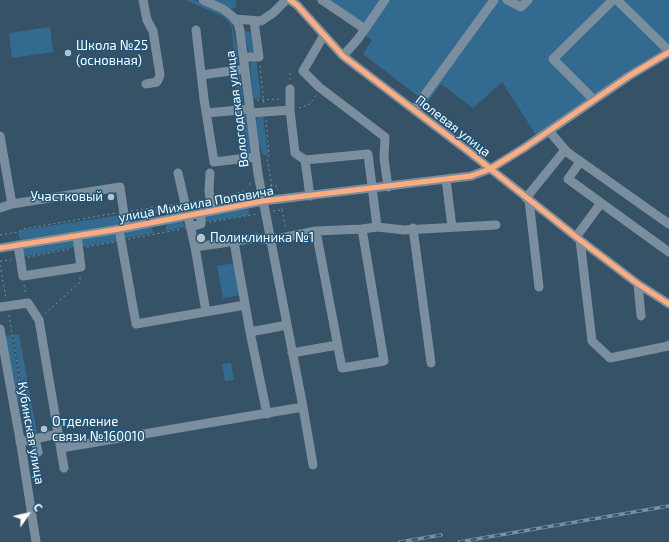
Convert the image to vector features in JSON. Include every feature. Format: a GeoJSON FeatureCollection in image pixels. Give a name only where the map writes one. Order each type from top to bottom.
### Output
{"type":"FeatureCollection","features":[{"type":"Feature","properties":{"kind":"street"},"geometry":{"type":"LineString","coordinates":[[143,0],[147,20],[153,31],[160,75],[157,82],[146,84]]}},
{"type":"Feature","properties":{"kind":"street"},"geometry":{"type":"LineString","coordinates":[[203,0],[223,9],[235,19],[254,21],[261,21],[286,0]]}},
{"type":"Feature","properties":{"kind":"street","name":"Полевая улица"},"geometry":{"type":"LineString","coordinates":[[290,0],[297,5],[343,56],[468,151],[578,239],[638,284],[669,304]]}},
{"type":"Feature","properties":{"kind":"street"},"geometry":{"type":"LineString","coordinates":[[343,56],[358,39],[385,0]]}},
{"type":"Feature","properties":{"kind":"street"},"geometry":{"type":"LineString","coordinates":[[414,110],[494,0]]}},
{"type":"Feature","properties":{"kind":"street"},"geometry":{"type":"LineString","coordinates":[[507,0],[522,7],[528,0]]}},
{"type":"Feature","properties":{"kind":"street"},"geometry":{"type":"LineString","coordinates":[[594,100],[553,59],[613,0]]}},
{"type":"Feature","properties":{"kind":"street"},"geometry":{"type":"LineString","coordinates":[[617,0],[669,52]]}},
{"type":"Feature","properties":{"kind":"street"},"geometry":{"type":"LineString","coordinates":[[326,1],[365,29]]}},
{"type":"Feature","properties":{"kind":"street","name":"Вологодская улица"},"geometry":{"type":"LineString","coordinates":[[235,19],[240,31],[252,108],[256,157],[263,201],[306,422],[313,466]]}},
{"type":"Feature","properties":{"kind":"street"},"geometry":{"type":"LineString","coordinates":[[244,57],[259,57],[254,21]]}},
{"type":"Feature","properties":{"kind":"street"},"geometry":{"type":"LineString","coordinates":[[196,30],[206,113],[214,162],[256,157]]}},
{"type":"Feature","properties":{"kind":"street"},"geometry":{"type":"LineString","coordinates":[[324,35],[303,71],[319,87],[385,137],[384,158],[388,187]]}},
{"type":"Feature","properties":{"kind":"street","name":"улица Михаила Поповича"},"geometry":{"type":"LineString","coordinates":[[0,248],[123,228],[263,201],[471,176],[490,169],[549,131],[629,76],[669,52]]}},
{"type":"Feature","properties":{"kind":"street"},"geometry":{"type":"LineString","coordinates":[[201,75],[245,69]]}},
{"type":"Feature","properties":{"kind":"street"},"geometry":{"type":"LineString","coordinates":[[290,93],[290,110],[296,153],[305,160],[368,154],[377,228]]}},
{"type":"Feature","properties":{"kind":"street"},"geometry":{"type":"LineString","coordinates":[[206,113],[252,108],[265,112],[290,110]]}},
{"type":"Feature","properties":{"kind":"street"},"geometry":{"type":"LineString","coordinates":[[549,131],[565,150],[580,162],[669,224]]}},
{"type":"Feature","properties":{"kind":"street"},"geometry":{"type":"LineString","coordinates":[[0,136],[12,204]]}},
{"type":"Feature","properties":{"kind":"street"},"geometry":{"type":"LineString","coordinates":[[539,287],[527,199],[565,150]]}},
{"type":"Feature","properties":{"kind":"street"},"geometry":{"type":"LineString","coordinates":[[305,160],[310,196]]}},
{"type":"Feature","properties":{"kind":"street"},"geometry":{"type":"LineString","coordinates":[[580,162],[568,179],[669,252]]}},
{"type":"Feature","properties":{"kind":"street"},"geometry":{"type":"LineString","coordinates":[[178,173],[195,247],[206,312]]}},
{"type":"Feature","properties":{"kind":"street"},"geometry":{"type":"LineString","coordinates":[[210,173],[209,191],[212,211]]}},
{"type":"Feature","properties":{"kind":"street"},"geometry":{"type":"LineString","coordinates":[[446,179],[452,227]]}},
{"type":"Feature","properties":{"kind":"street"},"geometry":{"type":"LineString","coordinates":[[0,208],[12,204],[120,187],[124,212],[122,240],[136,324],[245,305]]}},
{"type":"Feature","properties":{"kind":"street"},"geometry":{"type":"LineString","coordinates":[[601,203],[578,239],[592,341],[610,358],[668,346],[669,344]]}},
{"type":"Feature","properties":{"kind":"street"},"geometry":{"type":"LineString","coordinates":[[190,227],[201,224],[201,213]]}},
{"type":"Feature","properties":{"kind":"street"},"geometry":{"type":"LineString","coordinates":[[195,247],[256,238],[271,240],[316,231],[377,228],[404,230],[414,228],[496,225]]}},
{"type":"Feature","properties":{"kind":"street"},"geometry":{"type":"LineString","coordinates":[[414,228],[431,363]]}},
{"type":"Feature","properties":{"kind":"street"},"geometry":{"type":"LineString","coordinates":[[316,231],[342,368],[384,361],[362,229]]}},
{"type":"Feature","properties":{"kind":"street"},"geometry":{"type":"LineString","coordinates":[[18,245],[23,276],[81,267],[77,236]]}},
{"type":"Feature","properties":{"kind":"street"},"geometry":{"type":"LineString","coordinates":[[234,242],[250,332],[267,414]]}},
{"type":"Feature","properties":{"kind":"street"},"geometry":{"type":"LineString","coordinates":[[638,284],[641,316]]}},
{"type":"Feature","properties":{"kind":"street"},"geometry":{"type":"LineString","coordinates":[[4,307],[28,303],[39,320],[64,468]]}},
{"type":"Feature","properties":{"kind":"street"},"geometry":{"type":"LineString","coordinates":[[250,332],[287,325]]}},
{"type":"Feature","properties":{"kind":"street","name":"Кубинская улица"},"geometry":{"type":"LineString","coordinates":[[0,329],[36,542]]}},
{"type":"Feature","properties":{"kind":"street"},"geometry":{"type":"LineString","coordinates":[[292,352],[338,345]]}},
{"type":"Feature","properties":{"kind":"street"},"geometry":{"type":"LineString","coordinates":[[61,448],[303,407]]}},
{"type":"Feature","properties":{"kind":"street"},"geometry":{"type":"LineString","coordinates":[[20,442],[58,434]]}},
{"type":"Feature","properties":{"kind":"street"},"geometry":{"type":"LineString","coordinates":[[32,440],[38,452]]}},
{"type":"Feature","properties":{"kind":"path"},"geometry":{"type":"LineString","coordinates":[[259,57],[271,186],[277,186],[279,194]]}},
{"type":"Feature","properties":{"kind":"path"},"geometry":{"type":"LineString","coordinates":[[290,110],[301,108],[310,104],[319,87]]}},
{"type":"Feature","properties":{"kind":"path"},"geometry":{"type":"LineString","coordinates":[[252,108],[264,100],[290,93]]}},
{"type":"Feature","properties":{"kind":"path"},"geometry":{"type":"LineString","coordinates":[[0,235],[19,232],[23,229],[185,203]]}},
{"type":"Feature","properties":{"kind":"path"},"geometry":{"type":"LineString","coordinates":[[281,203],[288,236]]}},
{"type":"Feature","properties":{"kind":"path"},"geometry":{"type":"LineString","coordinates":[[270,211],[282,210]]}},
{"type":"Feature","properties":{"kind":"path"},"geometry":{"type":"LineString","coordinates":[[201,224],[260,214]]}},
{"type":"Feature","properties":{"kind":"path"},"geometry":{"type":"LineString","coordinates":[[0,261],[120,241],[190,227]]}},
{"type":"Feature","properties":{"kind":"path"},"geometry":{"type":"LineString","coordinates":[[0,265],[4,307],[32,440]]}},
{"type":"Feature","properties":{"kind":"path"},"geometry":{"type":"LineString","coordinates":[[39,320],[80,282],[81,267]]}},
{"type":"Feature","properties":{"kind":"path"},"geometry":{"type":"LineString","coordinates":[[23,276],[28,303]]}},
{"type":"Feature","properties":{"kind":"shaded area"},"geometry":{"type":"Polygon","coordinates":[[[185,0],[194,0],[219,11],[232,22],[239,60],[235,67],[232,28],[230,23],[222,16],[185,0]]]}},
{"type":"Feature","properties":{"kind":"shaded area"},"geometry":{"type":"Polygon","coordinates":[[[212,0],[236,0],[236,7],[231,9],[212,0]]]}},
{"type":"Feature","properties":{"kind":"shaded area"},"geometry":{"type":"Polygon","coordinates":[[[317,0],[669,0],[669,47],[536,135],[502,82],[473,108],[441,84],[427,103],[363,54],[372,40],[317,0]]]}},
{"type":"Feature","properties":{"kind":"shaded area"},"geometry":{"type":"Polygon","coordinates":[[[50,27],[53,52],[12,58],[9,33],[50,27]]]}},
{"type":"Feature","properties":{"kind":"shaded area"},"geometry":{"type":"Polygon","coordinates":[[[244,31],[250,32],[252,35],[254,52],[249,52],[244,31]]]}},
{"type":"Feature","properties":{"kind":"shaded area"},"geometry":{"type":"Polygon","coordinates":[[[256,58],[261,98],[253,99],[250,63],[256,58]]]}},
{"type":"Feature","properties":{"kind":"shaded area"},"geometry":{"type":"Polygon","coordinates":[[[234,72],[240,75],[243,100],[238,101],[234,72]]]}},
{"type":"Feature","properties":{"kind":"shaded area"},"geometry":{"type":"Polygon","coordinates":[[[239,113],[245,114],[246,116],[251,150],[246,156],[239,113]]]}},
{"type":"Feature","properties":{"kind":"shaded area"},"geometry":{"type":"Polygon","coordinates":[[[263,115],[268,155],[263,155],[258,141],[256,125],[257,118],[263,115]]]}},
{"type":"Feature","properties":{"kind":"shaded area"},"geometry":{"type":"Polygon","coordinates":[[[181,205],[183,211],[176,215],[174,209],[155,213],[155,209],[181,205]]]}},
{"type":"Feature","properties":{"kind":"shaded area"},"geometry":{"type":"Polygon","coordinates":[[[249,209],[249,215],[204,222],[205,218],[210,215],[249,209]]]}},
{"type":"Feature","properties":{"kind":"shaded area"},"geometry":{"type":"Polygon","coordinates":[[[148,210],[149,214],[137,217],[136,221],[130,222],[127,215],[148,210]]]}},
{"type":"Feature","properties":{"kind":"shaded area"},"geometry":{"type":"Polygon","coordinates":[[[121,215],[120,224],[23,240],[21,240],[18,235],[22,230],[121,215]]]}},
{"type":"Feature","properties":{"kind":"shaded area"},"geometry":{"type":"Polygon","coordinates":[[[182,220],[185,227],[165,231],[167,223],[182,220]]]}},
{"type":"Feature","properties":{"kind":"shaded area"},"geometry":{"type":"Polygon","coordinates":[[[151,227],[154,233],[125,238],[126,232],[151,227]]]}},
{"type":"Feature","properties":{"kind":"shaded area"},"geometry":{"type":"Polygon","coordinates":[[[112,234],[117,236],[118,241],[80,247],[83,239],[112,234]]]}},
{"type":"Feature","properties":{"kind":"shaded area"},"geometry":{"type":"Polygon","coordinates":[[[73,241],[75,247],[22,257],[23,249],[73,241]]]}},
{"type":"Feature","properties":{"kind":"shaded area"},"geometry":{"type":"Polygon","coordinates":[[[235,263],[241,295],[223,298],[217,266],[235,263]]]}},
{"type":"Feature","properties":{"kind":"shaded area"},"geometry":{"type":"Polygon","coordinates":[[[19,334],[37,433],[30,434],[13,335],[19,334]]]}},
{"type":"Feature","properties":{"kind":"shaded area"},"geometry":{"type":"Polygon","coordinates":[[[11,335],[23,411],[16,394],[5,336],[11,335]]]}},
{"type":"Feature","properties":{"kind":"shaded area"},"geometry":{"type":"Polygon","coordinates":[[[231,363],[234,380],[225,381],[222,364],[231,363]]]}},
{"type":"Feature","properties":{"kind":"railway"},"geometry":{"type":"LineString","coordinates":[[459,542],[669,506]]}},
{"type":"Feature","properties":{"kind":"railway"},"geometry":{"type":"LineString","coordinates":[[400,542],[441,535]]}},
{"type":"Feature","properties":{"kind":"cycle path"},"geometry":{"type":"LineString","coordinates":[[290,0],[297,5],[343,56],[468,151],[580,240],[638,284],[669,304]]}},
{"type":"Feature","properties":{"kind":"cycle path"},"geometry":{"type":"LineString","coordinates":[[0,248],[119,229],[263,201],[471,176],[490,169],[524,148],[629,76],[669,52]]}},
{"type":"Feature","properties":{"kind":"place","name":"Школа №25 (основная)"},"geometry":{"type":"Point","coordinates":[68,53]}},
{"type":"Feature","properties":{"kind":"place","name":"Участковый"},"geometry":{"type":"Point","coordinates":[111,197]}},
{"type":"Feature","properties":{"kind":"place","name":"Поликлиника №1"},"geometry":{"type":"Point","coordinates":[201,238]}},
{"type":"Feature","properties":{"kind":"place","name":"Отделение связи №160010"},"geometry":{"type":"Point","coordinates":[44,429]}}]}
